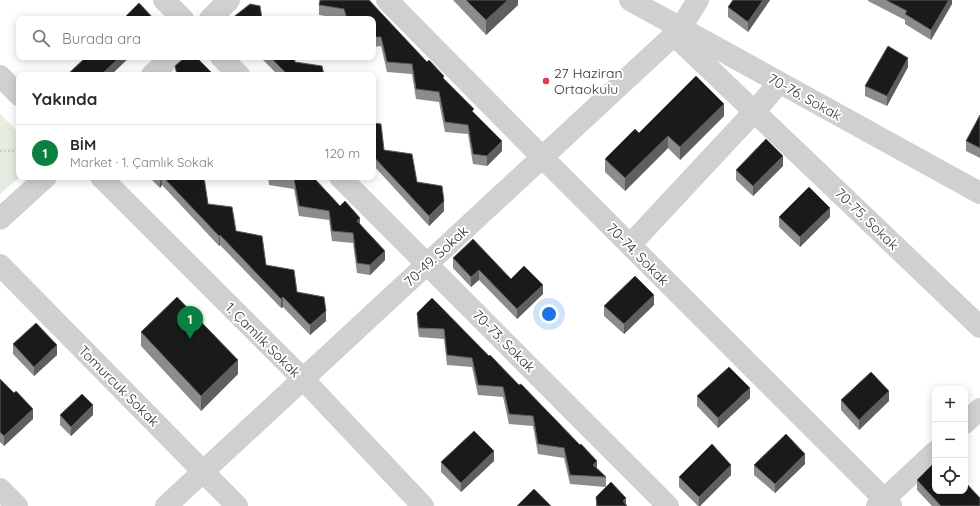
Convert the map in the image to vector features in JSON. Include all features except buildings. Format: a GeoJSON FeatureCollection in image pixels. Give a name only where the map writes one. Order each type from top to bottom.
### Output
{"type":"FeatureCollection","features":[{"type":"Feature","properties":{"kind":"street"},"geometry":{"type":"LineString","coordinates":[[164,0],[180,16]]}},
{"type":"Feature","properties":{"kind":"street"},"geometry":{"type":"LineString","coordinates":[[213,16],[229,0]]}},
{"type":"Feature","properties":{"kind":"street","name":"70-74. Sokak"},"geometry":{"type":"LineString","coordinates":[[387,0],[884,504]]}},
{"type":"Feature","properties":{"kind":"street","name":"70-76. Sokak"},"geometry":{"type":"LineString","coordinates":[[630,0],[677,32],[778,83],[980,193]]}},
{"type":"Feature","properties":{"kind":"street","name":"70-49. Sokak"},"geometry":{"type":"LineString","coordinates":[[166,506],[677,32],[698,0]]}},
{"type":"Feature","properties":{"kind":"street","name":"70-75. Sokak"},"geometry":{"type":"LineString","coordinates":[[677,32],[754,112],[980,327]]}},
{"type":"Feature","properties":{"kind":"street"},"geometry":{"type":"LineString","coordinates":[[155,72],[168,60]]}},
{"type":"Feature","properties":{"kind":"street"},"geometry":{"type":"LineString","coordinates":[[224,60],[236,72]]}},
{"type":"Feature","properties":{"kind":"street"},"geometry":{"type":"LineString","coordinates":[[0,76],[16,92]]}},
{"type":"Feature","properties":{"kind":"street"},"geometry":{"type":"LineString","coordinates":[[630,245],[754,112],[778,83]]}},
{"type":"Feature","properties":{"kind":"street"},"geometry":{"type":"LineString","coordinates":[[0,219],[43,180]]}},
{"type":"Feature","properties":{"kind":"street","name":"1. Çamlık Sokak"},"geometry":{"type":"LineString","coordinates":[[103,180],[302,380],[423,506]]}},
{"type":"Feature","properties":{"kind":"street","name":"70-73. Sokak"},"geometry":{"type":"LineString","coordinates":[[343,180],[668,506]]}},
{"type":"Feature","properties":{"kind":"street","name":"Tomurcuk Sokak"},"geometry":{"type":"LineString","coordinates":[[0,265],[237,506]]}},
{"type":"Feature","properties":{"kind":"street"},"geometry":{"type":"LineString","coordinates":[[966,422],[980,409]]}},
{"type":"Feature","properties":{"kind":"street"},"geometry":{"type":"LineString","coordinates":[[884,504],[932,455]]}},
{"type":"Feature","properties":{"kind":"street"},"geometry":{"type":"LineString","coordinates":[[0,489],[17,506]]}},
{"type":"Feature","properties":{"kind":"path"},"geometry":{"type":"LineString","coordinates":[[0,151],[16,151]]}},
{"type":"Feature","properties":{"kind":"shaded area"},"geometry":{"type":"Polygon","coordinates":[[[0,114],[16,130],[16,180],[0,194],[0,114]]]}},
{"type":"Feature","properties":{"kind":"place","name":"27 Haziran Ortaokulu"},"geometry":{"type":"Point","coordinates":[546,81]}},
{"type":"Feature","properties":{"kind":"place","name":"BİM"},"geometry":{"type":"Point","coordinates":[190,339]}}]}
